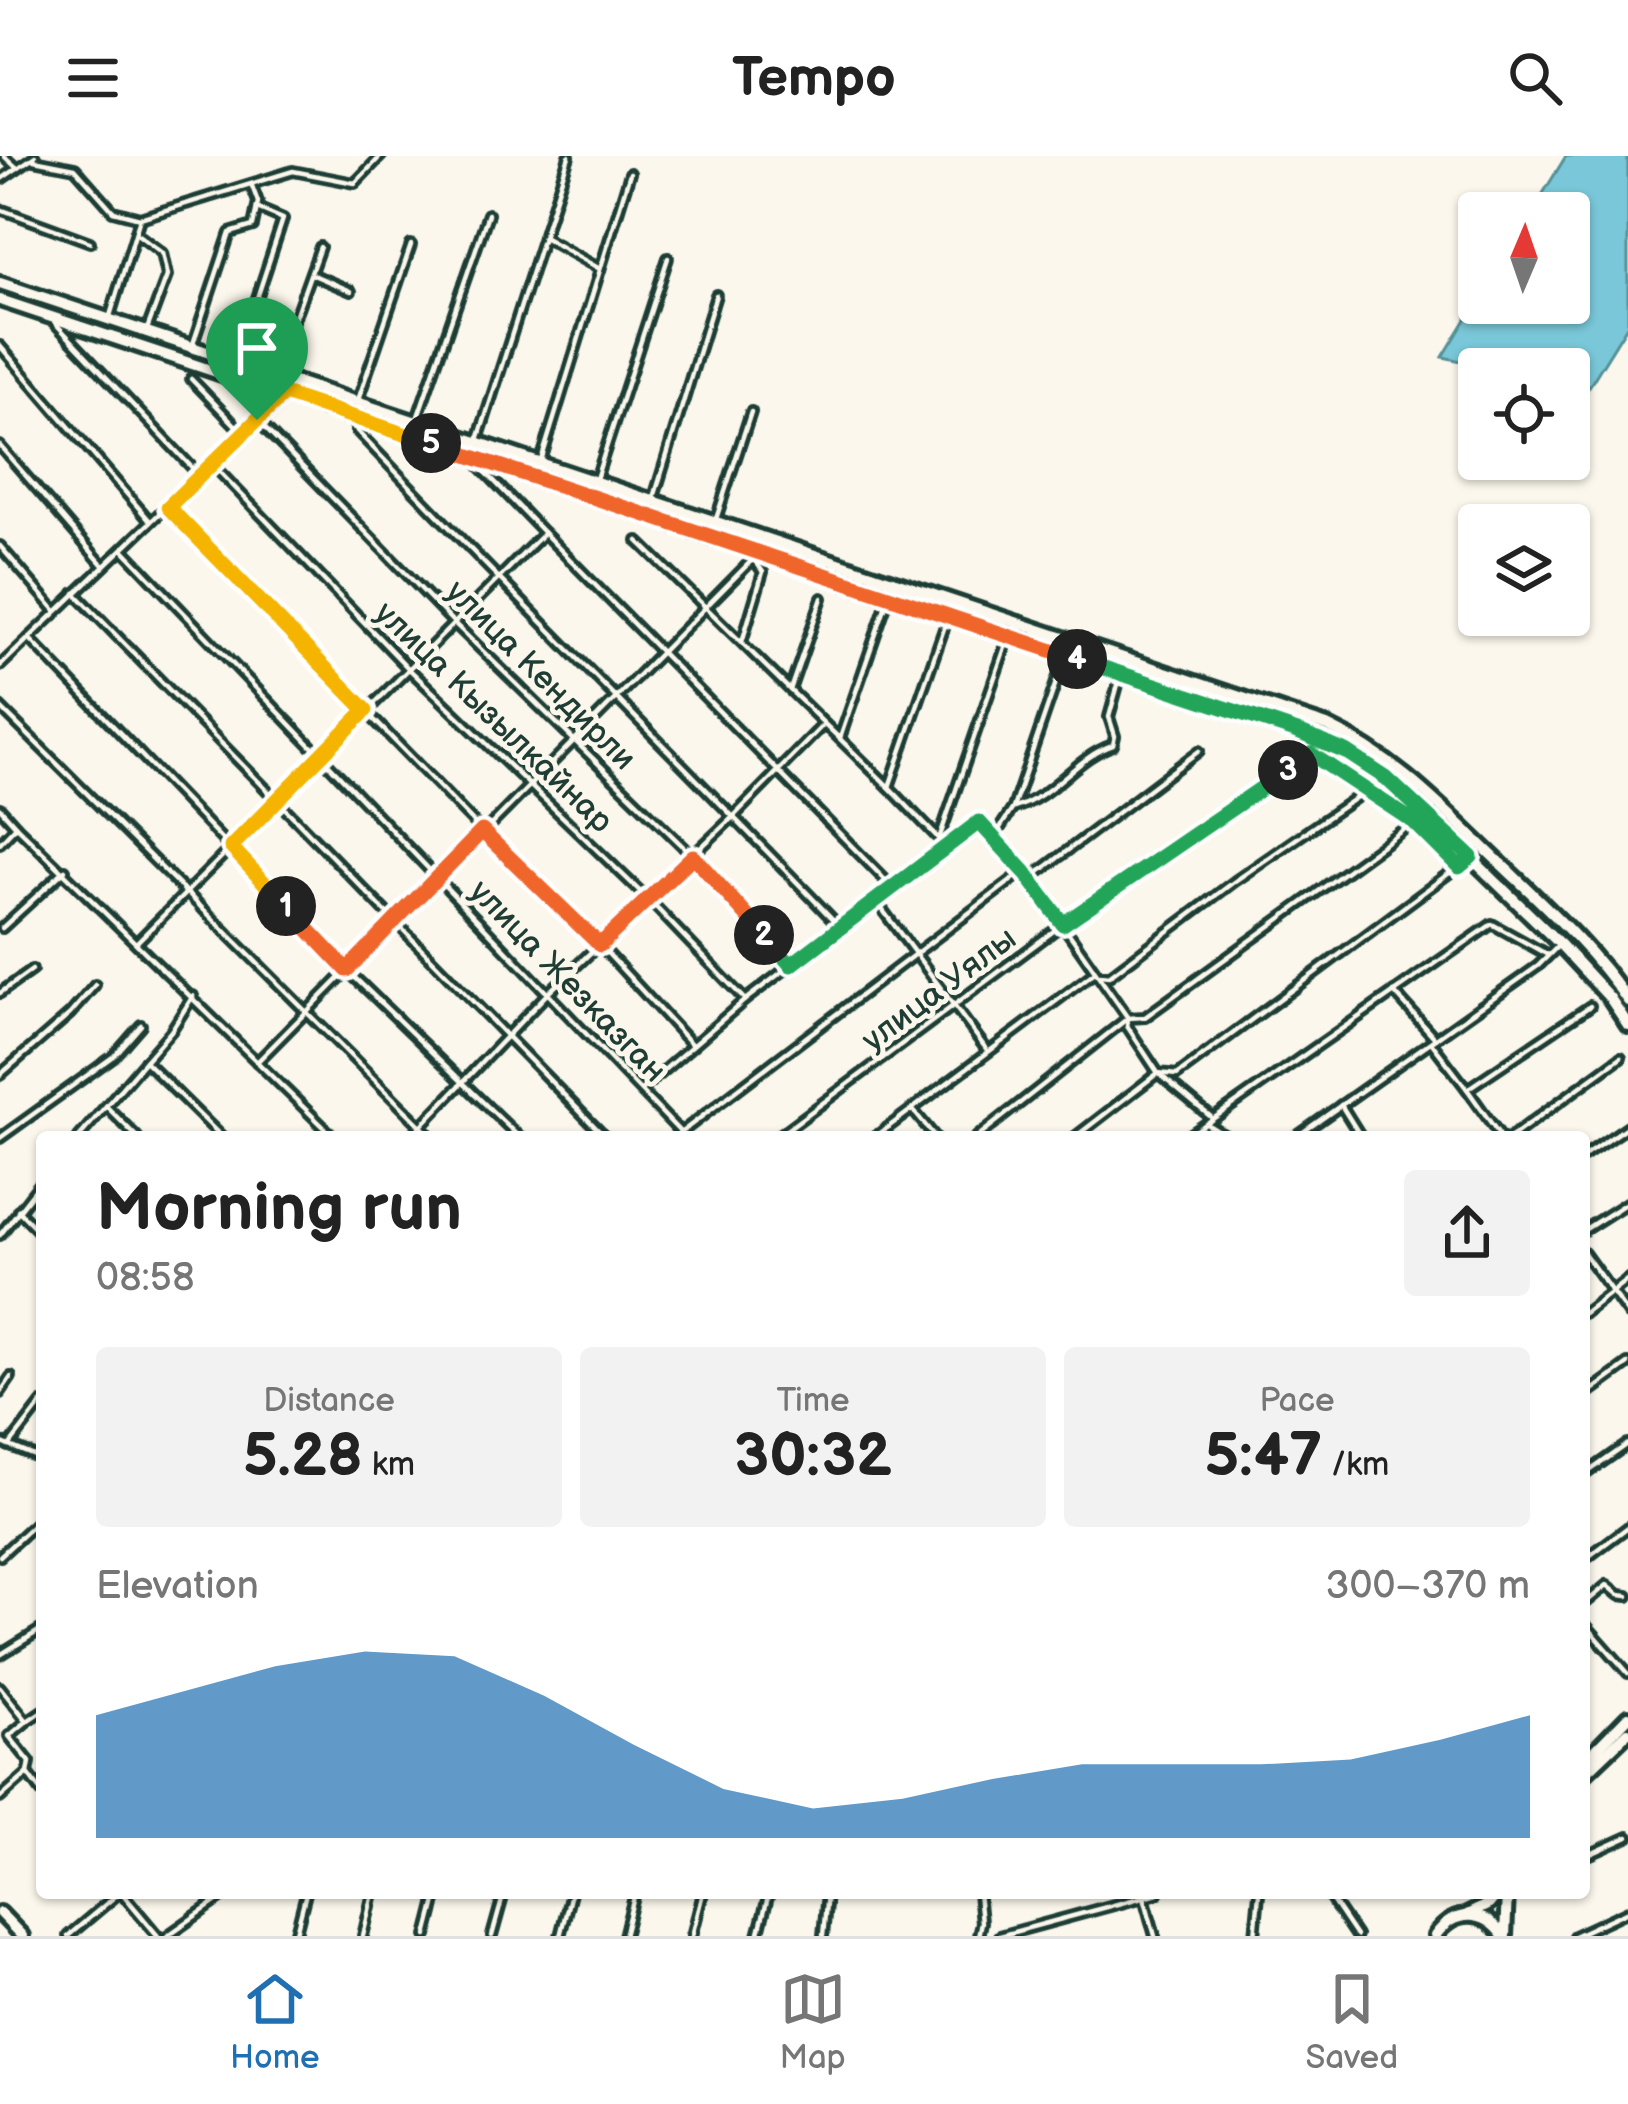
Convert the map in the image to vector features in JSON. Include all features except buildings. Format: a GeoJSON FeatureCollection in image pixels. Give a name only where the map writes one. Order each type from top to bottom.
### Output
{"type":"FeatureCollection","features":[{"type":"Feature","properties":{"kind":"main road"},"geometry":{"type":"LineString","coordinates":[[0,284],[1302,718],[1355,740],[1415,783],[1577,937],[1628,1001]]}},
{"type":"Feature","properties":{"kind":"main road"},"geometry":{"type":"LineString","coordinates":[[0,299],[1298,732],[1348,753],[1396,786],[1471,857],[1560,944],[1628,1025]]}},
{"type":"Feature","properties":{"kind":"main road"},"geometry":{"type":"LineString","coordinates":[[671,522],[676,509]]}},
{"type":"Feature","properties":{"kind":"main road"},"geometry":{"type":"LineString","coordinates":[[1590,1756],[1628,1718]]}},
{"type":"Feature","properties":{"kind":"main road"},"geometry":{"type":"LineString","coordinates":[[1590,1768],[1628,1732]]}},
{"type":"Feature","properties":{"kind":"main road"},"geometry":{"type":"LineString","coordinates":[[1435,1936],[1445,1923],[1495,1899]]}},
{"type":"Feature","properties":{"kind":"main road"},"geometry":{"type":"LineString","coordinates":[[1503,1899],[1504,1936]]}},
{"type":"Feature","properties":{"kind":"main road"},"geometry":{"type":"LineString","coordinates":[[1467,1915],[1491,1922],[1504,1936]]}},
{"type":"Feature","properties":{"kind":"main road"},"geometry":{"type":"LineString","coordinates":[[0,1917],[18,1936]]}},
{"type":"Feature","properties":{"kind":"street"},"geometry":{"type":"LineString","coordinates":[[4,156],[17,168]]}},
{"type":"Feature","properties":{"kind":"street"},"geometry":{"type":"LineString","coordinates":[[0,179],[35,158],[74,169],[112,211],[140,218],[293,171],[355,183],[381,156]]}},
{"type":"Feature","properties":{"kind":"street"},"geometry":{"type":"LineString","coordinates":[[477,442],[569,156]]}},
{"type":"Feature","properties":{"kind":"street"},"geometry":{"type":"LineString","coordinates":[[540,464],[630,172]]}},
{"type":"Feature","properties":{"kind":"street"},"geometry":{"type":"LineString","coordinates":[[191,347],[230,233],[253,226],[257,208],[252,184]]}},
{"type":"Feature","properties":{"kind":"street"},"geometry":{"type":"LineString","coordinates":[[236,362],[283,219],[257,208]]}},
{"type":"Feature","properties":{"kind":"street"},"geometry":{"type":"LineString","coordinates":[[0,209],[90,242]]}},
{"type":"Feature","properties":{"kind":"street"},"geometry":{"type":"LineString","coordinates":[[416,422],[488,214]]}},
{"type":"Feature","properties":{"kind":"street"},"geometry":{"type":"LineString","coordinates":[[109,320],[140,218]]}},
{"type":"Feature","properties":{"kind":"street"},"geometry":{"type":"LineString","coordinates":[[136,234],[161,253],[166,276],[146,332]]}},
{"type":"Feature","properties":{"kind":"street"},"geometry":{"type":"LineString","coordinates":[[543,237],[600,268]]}},
{"type":"Feature","properties":{"kind":"street"},"geometry":{"type":"LineString","coordinates":[[357,403],[412,245]]}},
{"type":"Feature","properties":{"kind":"street"},"geometry":{"type":"LineString","coordinates":[[274,375],[320,247]]}},
{"type":"Feature","properties":{"kind":"street"},"geometry":{"type":"LineString","coordinates":[[595,482],[668,258]]}},
{"type":"Feature","properties":{"kind":"street"},"geometry":{"type":"LineString","coordinates":[[311,274],[350,291]]}},
{"type":"Feature","properties":{"kind":"street"},"geometry":{"type":"LineString","coordinates":[[653,501],[716,295]]}},
{"type":"Feature","properties":{"kind":"street"},"geometry":{"type":"LineString","coordinates":[[48,316],[200,476]]}},
{"type":"Feature","properties":{"kind":"street"},"geometry":{"type":"LineString","coordinates":[[0,346],[151,521]]}},
{"type":"Feature","properties":{"kind":"street"},"geometry":{"type":"LineString","coordinates":[[191,380],[243,433]]}},
{"type":"Feature","properties":{"kind":"street"},"geometry":{"type":"LineString","coordinates":[[0,666],[284,394]]}},
{"type":"Feature","properties":{"kind":"street"},"geometry":{"type":"LineString","coordinates":[[715,522],[751,412]]}},
{"type":"Feature","properties":{"kind":"street"},"geometry":{"type":"LineString","coordinates":[[352,417],[357,431],[499,581],[840,927]]}},
{"type":"Feature","properties":{"kind":"street","name":"улица Кендирли"},"geometry":{"type":"LineString","coordinates":[[257,420],[455,624],[693,856],[791,965]]}},
{"type":"Feature","properties":{"kind":"street"},"geometry":{"type":"LineString","coordinates":[[0,446],[104,566]]}},
{"type":"Feature","properties":{"kind":"street"},"geometry":{"type":"LineString","coordinates":[[470,456],[892,888]]}},
{"type":"Feature","properties":{"kind":"street","name":"улица Кызылкайнар"},"geometry":{"type":"LineString","coordinates":[[212,464],[410,669],[648,899],[745,1000]]}},
{"type":"Feature","properties":{"kind":"street"},"geometry":{"type":"LineString","coordinates":[[168,507],[482,831],[600,945],[692,1046]]}},
{"type":"Feature","properties":{"kind":"street","name":"улица Кендирли"},"geometry":{"type":"LineString","coordinates":[[137,942],[544,533]]}},
{"type":"Feature","properties":{"kind":"street"},"geometry":{"type":"LineString","coordinates":[[638,542],[890,787],[942,848]]}},
{"type":"Feature","properties":{"kind":"street"},"geometry":{"type":"LineString","coordinates":[[0,546],[55,611]]}},
{"type":"Feature","properties":{"kind":"street","name":"улица Жезказган"},"geometry":{"type":"LineString","coordinates":[[123,550],[641,1090],[675,1131]]}},
{"type":"Feature","properties":{"kind":"street"},"geometry":{"type":"LineString","coordinates":[[257,1062],[757,555],[763,572],[742,642]]}},
{"type":"Feature","properties":{"kind":"street"},"geometry":{"type":"LineString","coordinates":[[75,593],[599,1131]]}},
{"type":"Feature","properties":{"kind":"street"},"geometry":{"type":"LineString","coordinates":[[840,740],[890,596]]}},
{"type":"Feature","properties":{"kind":"street"},"geometry":{"type":"LineString","coordinates":[[790,690],[822,598]]}},
{"type":"Feature","properties":{"kind":"street"},"geometry":{"type":"LineString","coordinates":[[890,787],[948,616]]}},
{"type":"Feature","properties":{"kind":"street"},"geometry":{"type":"LineString","coordinates":[[939,839],[1009,636]]}},
{"type":"Feature","properties":{"kind":"street"},"geometry":{"type":"LineString","coordinates":[[29,638],[347,970],[513,1131]]}},
{"type":"Feature","properties":{"kind":"street"},"geometry":{"type":"LineString","coordinates":[[0,647],[8,656]]}},
{"type":"Feature","properties":{"kind":"street"},"geometry":{"type":"LineString","coordinates":[[994,837],[1013,808],[1066,656]]}},
{"type":"Feature","properties":{"kind":"street"},"geometry":{"type":"LineString","coordinates":[[1013,808],[1031,803],[1098,751],[1113,745],[1109,717],[1121,674]]}},
{"type":"Feature","properties":{"kind":"street"},"geometry":{"type":"LineString","coordinates":[[0,707],[426,1131]]}},
{"type":"Feature","properties":{"kind":"street"},"geometry":{"type":"LineString","coordinates":[[416,1131],[546,995],[824,724]]}},
{"type":"Feature","properties":{"kind":"street"},"geometry":{"type":"LineString","coordinates":[[1030,879],[1199,751]]}},
{"type":"Feature","properties":{"kind":"street","name":"улица Уялы"},"geometry":{"type":"LineString","coordinates":[[785,1131],[1063,924],[1311,754],[1367,790]]}},
{"type":"Feature","properties":{"kind":"street"},"geometry":{"type":"LineString","coordinates":[[882,1131],[1095,973],[1109,976],[1235,880],[1367,790],[1414,822],[1459,867]]}},
{"type":"Feature","properties":{"kind":"street"},"geometry":{"type":"LineString","coordinates":[[0,808],[328,1131]]}},
{"type":"Feature","properties":{"kind":"street"},"geometry":{"type":"LineString","coordinates":[[641,1090],[745,1000],[979,822],[1063,924],[1129,1018],[1127,1027],[1158,1073],[1212,1115],[1205,1124]]}},
{"type":"Feature","properties":{"kind":"street"},"geometry":{"type":"LineString","coordinates":[[985,1131],[1129,1018],[1145,1017],[1414,822]]}},
{"type":"Feature","properties":{"kind":"street"},"geometry":{"type":"LineString","coordinates":[[0,843],[16,826]]}},
{"type":"Feature","properties":{"kind":"street"},"geometry":{"type":"LineString","coordinates":[[1083,1131],[1158,1073],[1177,1076],[1471,857]]}},
{"type":"Feature","properties":{"kind":"street"},"geometry":{"type":"LineString","coordinates":[[2,928],[64,870]]}},
{"type":"Feature","properties":{"kind":"street"},"geometry":{"type":"LineString","coordinates":[[683,1131],[1024,871]]}},
{"type":"Feature","properties":{"kind":"street"},"geometry":{"type":"LineString","coordinates":[[876,901],[988,1052]]}},
{"type":"Feature","properties":{"kind":"street"},"geometry":{"type":"LineString","coordinates":[[1195,1131],[1492,924],[1548,955]]}},
{"type":"Feature","properties":{"kind":"street"},"geometry":{"type":"LineString","coordinates":[[1304,1131],[1560,944]]}},
{"type":"Feature","properties":{"kind":"street"},"geometry":{"type":"LineString","coordinates":[[0,993],[32,970]]}},
{"type":"Feature","properties":{"kind":"street"},"geometry":{"type":"LineString","coordinates":[[0,1075],[70,1014],[94,985]]}},
{"type":"Feature","properties":{"kind":"street"},"geometry":{"type":"LineString","coordinates":[[1394,992],[1497,1131]]}},
{"type":"Feature","properties":{"kind":"street"},"geometry":{"type":"LineString","coordinates":[[84,1131],[145,1061],[193,995]]}},
{"type":"Feature","properties":{"kind":"street"},"geometry":{"type":"LineString","coordinates":[[1467,1089],[1591,1006]]}},
{"type":"Feature","properties":{"kind":"street"},"geometry":{"type":"LineString","coordinates":[[0,1138],[113,1056],[141,1025]]}},
{"type":"Feature","properties":{"kind":"street"},"geometry":{"type":"LineString","coordinates":[[1519,1131],[1621,1057]]}},
{"type":"Feature","properties":{"kind":"street"},"geometry":{"type":"LineString","coordinates":[[145,1061],[216,1131]]}},
{"type":"Feature","properties":{"kind":"street"},"geometry":{"type":"LineString","coordinates":[[1341,1105],[1357,1131]]}},
{"type":"Feature","properties":{"kind":"street"},"geometry":{"type":"LineString","coordinates":[[106,1106],[131,1131]]}},
{"type":"Feature","properties":{"kind":"street"},"geometry":{"type":"LineString","coordinates":[[911,1108],[930,1131]]}},
{"type":"Feature","properties":{"kind":"street"},"geometry":{"type":"LineString","coordinates":[[1205,1124],[1217,1131]]}},
{"type":"Feature","properties":{"kind":"street"},"geometry":{"type":"LineString","coordinates":[[1590,1152],[1628,1126]]}},
{"type":"Feature","properties":{"kind":"street"},"geometry":{"type":"LineString","coordinates":[[0,1234],[36,1188]]}},
{"type":"Feature","properties":{"kind":"street"},"geometry":{"type":"LineString","coordinates":[[1590,1226],[1628,1202]]}},
{"type":"Feature","properties":{"kind":"street"},"geometry":{"type":"LineString","coordinates":[[18,1210],[36,1229]]}},
{"type":"Feature","properties":{"kind":"street"},"geometry":{"type":"LineString","coordinates":[[1590,1261],[1628,1314]]}},
{"type":"Feature","properties":{"kind":"street"},"geometry":{"type":"LineString","coordinates":[[1590,1308],[1628,1279]]}},
{"type":"Feature","properties":{"kind":"street"},"geometry":{"type":"LineString","coordinates":[[1590,1392],[1628,1364]]}},
{"type":"Feature","properties":{"kind":"street"},"geometry":{"type":"LineString","coordinates":[[0,1394],[11,1377]]}},
{"type":"Feature","properties":{"kind":"street"},"geometry":{"type":"LineString","coordinates":[[10,1446],[36,1410]]}},
{"type":"Feature","properties":{"kind":"street"},"geometry":{"type":"LineString","coordinates":[[0,1442],[36,1457]]}},
{"type":"Feature","properties":{"kind":"street"},"geometry":{"type":"LineString","coordinates":[[1590,1471],[1628,1444]]}},
{"type":"Feature","properties":{"kind":"street"},"geometry":{"type":"LineString","coordinates":[[0,1556],[36,1523]]}},
{"type":"Feature","properties":{"kind":"street"},"geometry":{"type":"LineString","coordinates":[[1590,1556],[1628,1527]]}},
{"type":"Feature","properties":{"kind":"street"},"geometry":{"type":"LineString","coordinates":[[1590,1599],[1607,1585],[1628,1596]]}},
{"type":"Feature","properties":{"kind":"street"},"geometry":{"type":"LineString","coordinates":[[1590,1630],[1628,1673]]}},
{"type":"Feature","properties":{"kind":"street"},"geometry":{"type":"LineString","coordinates":[[0,1655],[36,1633]]}},
{"type":"Feature","properties":{"kind":"street"},"geometry":{"type":"LineString","coordinates":[[0,1687],[27,1721]]}},
{"type":"Feature","properties":{"kind":"street"},"geometry":{"type":"LineString","coordinates":[[0,1798],[28,1773],[30,1762],[10,1736],[36,1715]]}},
{"type":"Feature","properties":{"kind":"street"},"geometry":{"type":"LineString","coordinates":[[28,1773],[36,1784]]}},
{"type":"Feature","properties":{"kind":"street"},"geometry":{"type":"LineString","coordinates":[[1590,1854],[1628,1837]]}},
{"type":"Feature","properties":{"kind":"street"},"geometry":{"type":"LineString","coordinates":[[68,1936],[113,1899]]}},
{"type":"Feature","properties":{"kind":"street"},"geometry":{"type":"LineString","coordinates":[[125,1899],[158,1936]]}},
{"type":"Feature","properties":{"kind":"street"},"geometry":{"type":"LineString","coordinates":[[167,1936],[219,1899]]}},
{"type":"Feature","properties":{"kind":"street"},"geometry":{"type":"LineString","coordinates":[[297,1934],[305,1899]]}},
{"type":"Feature","properties":{"kind":"street"},"geometry":{"type":"LineString","coordinates":[[363,1936],[372,1899]]}},
{"type":"Feature","properties":{"kind":"street"},"geometry":{"type":"LineString","coordinates":[[427,1936],[436,1899]]}},
{"type":"Feature","properties":{"kind":"street"},"geometry":{"type":"LineString","coordinates":[[492,1936],[502,1899]]}},
{"type":"Feature","properties":{"kind":"street"},"geometry":{"type":"LineString","coordinates":[[560,1936],[569,1899]]}},
{"type":"Feature","properties":{"kind":"street"},"geometry":{"type":"LineString","coordinates":[[624,1936],[633,1899]]}},
{"type":"Feature","properties":{"kind":"street"},"geometry":{"type":"LineString","coordinates":[[692,1936],[701,1899]]}},
{"type":"Feature","properties":{"kind":"street"},"geometry":{"type":"LineString","coordinates":[[758,1936],[767,1899]]}},
{"type":"Feature","properties":{"kind":"street"},"geometry":{"type":"LineString","coordinates":[[823,1936],[826,1899]]}},
{"type":"Feature","properties":{"kind":"street"},"geometry":{"type":"LineString","coordinates":[[978,1899],[978,1936]]}},
{"type":"Feature","properties":{"kind":"street"},"geometry":{"type":"LineString","coordinates":[[999,1936],[1129,1899]]}},
{"type":"Feature","properties":{"kind":"street"},"geometry":{"type":"LineString","coordinates":[[1144,1899],[1154,1936]]}},
{"type":"Feature","properties":{"kind":"street"},"geometry":{"type":"LineString","coordinates":[[1255,1936],[1258,1899]]}},
{"type":"Feature","properties":{"kind":"street"},"geometry":{"type":"LineString","coordinates":[[1331,1899],[1356,1936]]}},
{"type":"Feature","properties":{"kind":"street"},"geometry":{"type":"LineString","coordinates":[[1574,1936],[1628,1911]]}},
{"type":"Feature","properties":{"kind":"water"},"geometry":{"type":"Polygon","coordinates":[[[1566,156],[1628,156],[1628,324],[1590,385],[1590,348],[1458,348],[1458,360],[1443,357],[1463,324],[1590,324],[1590,192],[1544,192],[1566,156]]]}},
{"type":"Feature","properties":{"kind":"route"},"geometry":{"type":"LineString","coordinates":[[284,394],[1321,740],[1369,765],[1471,857],[1459,867],[1414,822],[1311,754],[1063,924],[979,822],[791,965],[693,856],[600,945],[482,831],[347,970],[231,847],[366,710],[168,507],[257,420],[284,394]]}}]}
